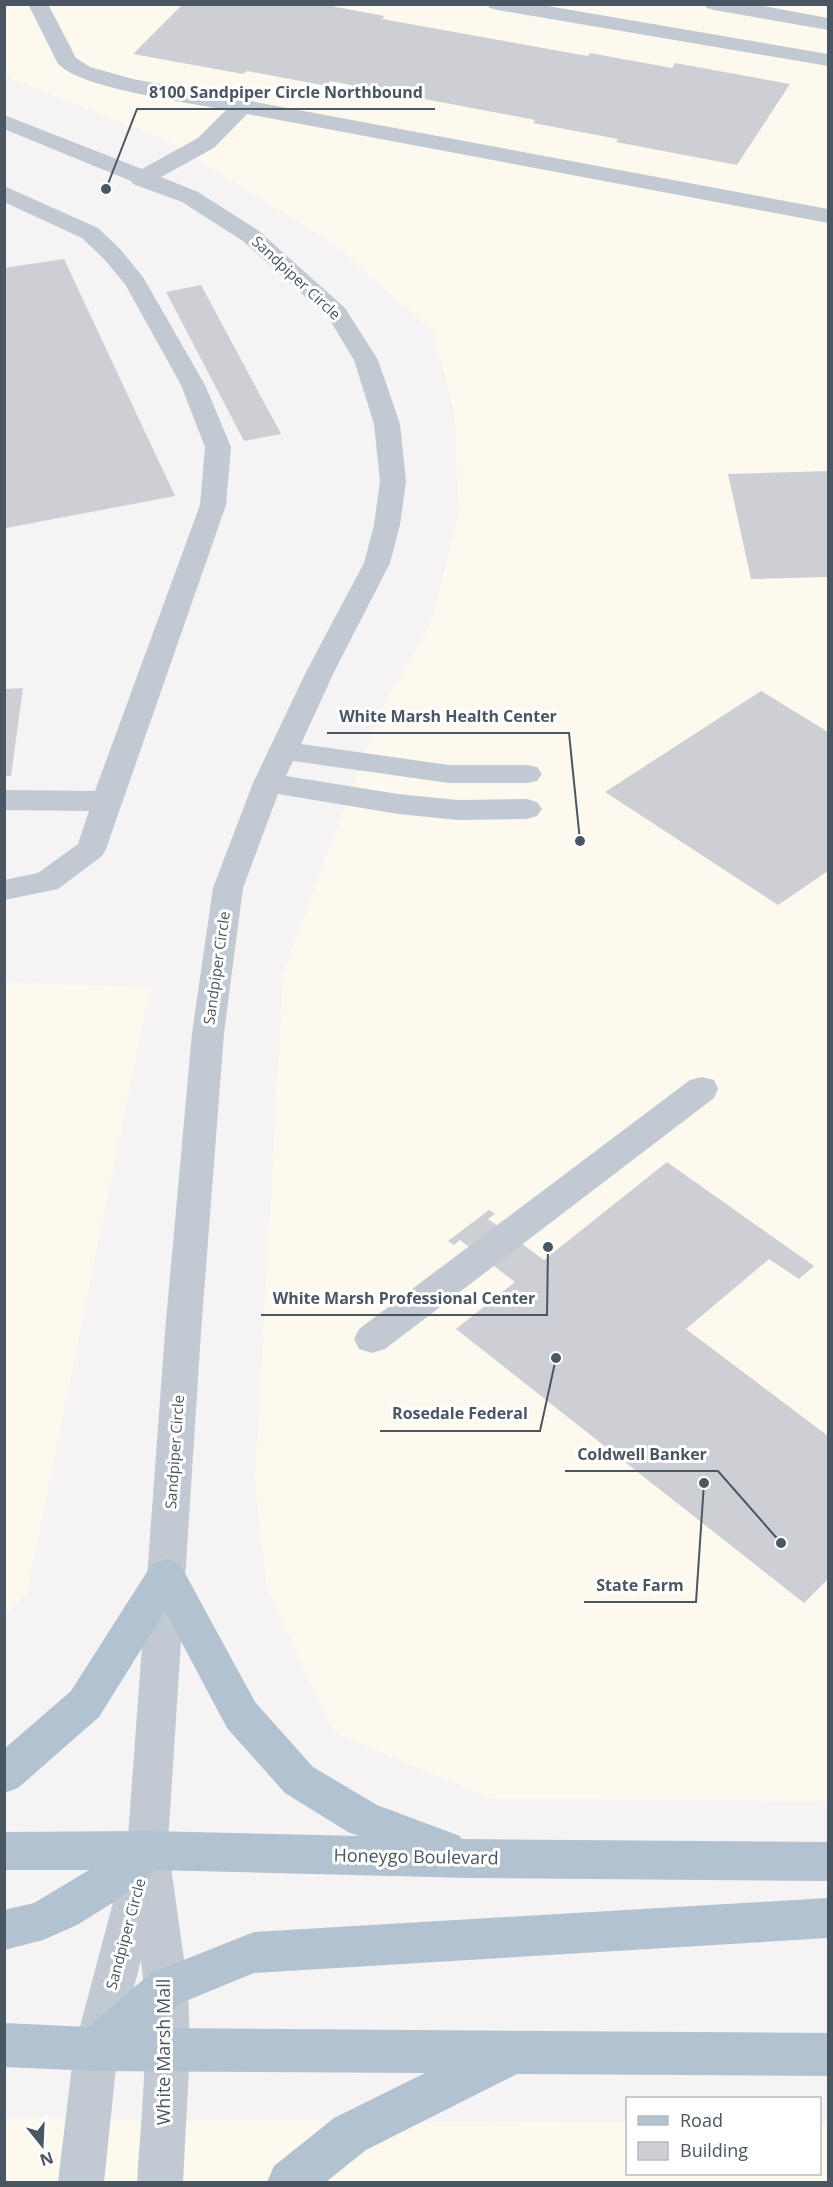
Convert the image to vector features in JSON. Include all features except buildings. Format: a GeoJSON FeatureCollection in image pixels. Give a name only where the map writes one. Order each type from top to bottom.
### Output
{"type":"FeatureCollection","features":[{"type":"Feature","properties":{"kind":"main road"},"geometry":{"type":"LineString","coordinates":[[4,1775],[85,1704],[166,1576],[241,1715],[299,1780],[363,1819],[469,1859]]}},
{"type":"Feature","properties":{"kind":"main road"},"geometry":{"type":"LineString","coordinates":[[4,1930],[22,1928],[86,1898],[148,1850]]}},
{"type":"Feature","properties":{"kind":"main road","name":"Honeygo Boulevard"},"geometry":{"type":"LineString","coordinates":[[4,1851],[148,1850],[469,1859],[828,1862]]}},
{"type":"Feature","properties":{"kind":"main road"},"geometry":{"type":"LineString","coordinates":[[96,2049],[166,1988],[254,1953],[828,1918]]}},
{"type":"Feature","properties":{"kind":"main road"},"geometry":{"type":"LineString","coordinates":[[4,2045],[96,2049],[828,2054]]}},
{"type":"Feature","properties":{"kind":"main road"},"geometry":{"type":"LineString","coordinates":[[290,2182],[350,2134],[514,2052]]}},
{"type":"Feature","properties":{"kind":"street"},"geometry":{"type":"LineString","coordinates":[[38,4],[67,62],[82,71],[129,85],[828,216]]}},
{"type":"Feature","properties":{"kind":"street"},"geometry":{"type":"LineString","coordinates":[[497,4],[828,60]]}},
{"type":"Feature","properties":{"kind":"street"},"geometry":{"type":"LineString","coordinates":[[714,4],[828,24]]}},
{"type":"Feature","properties":{"kind":"street"},"geometry":{"type":"LineString","coordinates":[[141,179],[207,143],[242,106]]}},
{"type":"Feature","properties":{"kind":"street","name":"Sandpiper Circle"},"geometry":{"type":"LineString","coordinates":[[4,120],[141,179],[190,197],[251,236],[338,313],[366,360],[387,424],[393,481],[387,525],[377,563],[320,672],[285,751],[268,783],[228,888],[208,1033],[183,1332],[148,1850],[96,2049]]}},
{"type":"Feature","properties":{"kind":"street"},"geometry":{"type":"LineString","coordinates":[[4,193],[90,233],[112,254],[135,282],[187,374],[218,447],[213,505],[92,849],[47,882],[4,890]]}},
{"type":"Feature","properties":{"kind":"street"},"geometry":{"type":"LineString","coordinates":[[285,751],[449,774],[527,774]]}},
{"type":"Feature","properties":{"kind":"street"},"geometry":{"type":"LineString","coordinates":[[268,783],[398,804],[458,810],[527,809]]}},
{"type":"Feature","properties":{"kind":"street"},"geometry":{"type":"LineString","coordinates":[[4,800],[107,801]]}},
{"type":"Feature","properties":{"kind":"street"},"geometry":{"type":"LineString","coordinates":[[372,1339],[702,1089]]}},
{"type":"Feature","properties":{"kind":"street","name":"White Marsh Mall"},"geometry":{"type":"LineString","coordinates":[[148,1850],[166,1988],[168,2049],[160,2182]]}},
{"type":"Feature","properties":{"kind":"street"},"geometry":{"type":"LineString","coordinates":[[81,2182],[96,2049]]}},
{"type":"Feature","properties":{"kind":"shaded area"},"geometry":{"type":"Polygon","coordinates":[[[4,5],[828,5],[828,1801],[492,1799],[333,1732],[266,1586],[255,1483],[283,974],[381,709],[430,626],[459,514],[454,412],[433,331],[332,243],[164,139],[5,76],[4,5]]]}},
{"type":"Feature","properties":{"kind":"shaded area"},"geometry":{"type":"Polygon","coordinates":[[[5,982],[150,988],[27,1593],[5,1614],[5,982]]]}},
{"type":"Feature","properties":{"kind":"shaded area"},"geometry":{"type":"Polygon","coordinates":[[[5,2118],[626,2123],[626,2175],[821,2175],[821,2124],[828,2124],[828,2182],[5,2182],[5,2118]]]}},
{"type":"Feature","properties":{"kind":"place","name":"8100 Sandpiper Circle Northbound"},"geometry":{"type":"Point","coordinates":[106,189]}},
{"type":"Feature","properties":{"kind":"place","name":"White Marsh Health Center"},"geometry":{"type":"Point","coordinates":[580,841]}},
{"type":"Feature","properties":{"kind":"place","name":"White Marsh Professional Center"},"geometry":{"type":"Point","coordinates":[548,1247]}},
{"type":"Feature","properties":{"kind":"place","name":"Rosedale Federal"},"geometry":{"type":"Point","coordinates":[556,1358]}},
{"type":"Feature","properties":{"kind":"place","name":"State Farm"},"geometry":{"type":"Point","coordinates":[704,1483]}},
{"type":"Feature","properties":{"kind":"place","name":"Coldwell Banker"},"geometry":{"type":"Point","coordinates":[781,1543]}}]}
